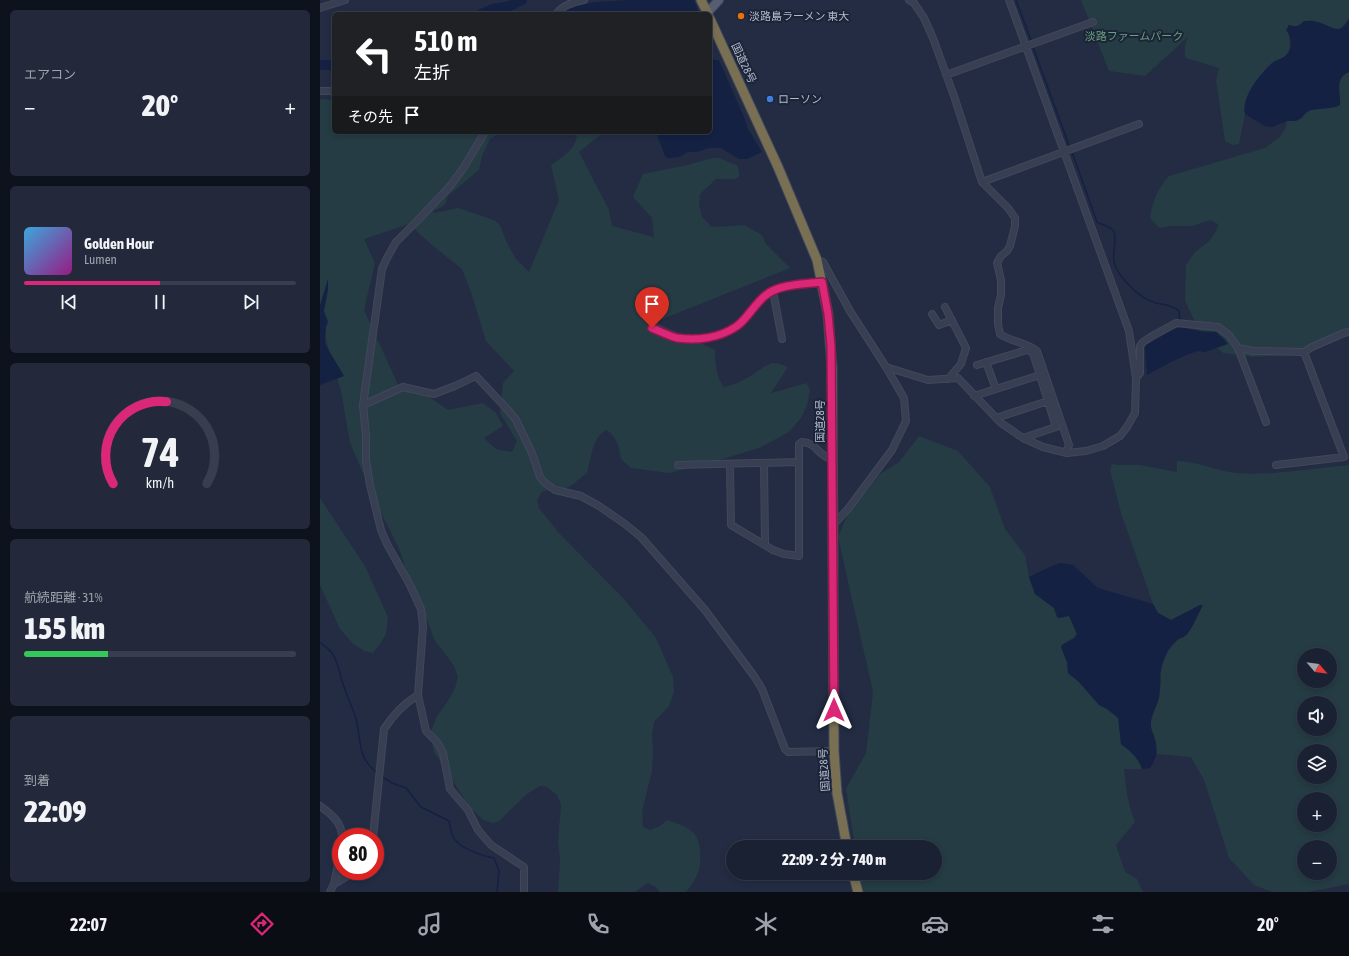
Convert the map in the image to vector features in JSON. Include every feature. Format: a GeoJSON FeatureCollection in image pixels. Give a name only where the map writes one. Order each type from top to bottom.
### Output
{"type":"FeatureCollection","features":[{"type":"Feature","properties":{"kind":"highway","name":"国道28号"},"geometry":{"type":"LineString","coordinates":[[701,0],[707,12]]}},
{"type":"Feature","properties":{"kind":"highway","name":"国道28号"},"geometry":{"type":"LineString","coordinates":[[712,24],[778,167],[817,260],[828,314],[831,346],[834,525],[834,751],[838,793],[846,840]]}},
{"type":"Feature","properties":{"kind":"highway"},"geometry":{"type":"LineString","coordinates":[[855,880],[858,892]]}},
{"type":"Feature","properties":{"kind":"main road"},"geometry":{"type":"LineString","coordinates":[[710,12],[719,0]]}},
{"type":"Feature","properties":{"kind":"street"},"geometry":{"type":"LineString","coordinates":[[320,8],[337,1],[345,0]]}},
{"type":"Feature","properties":{"kind":"street"},"geometry":{"type":"LineString","coordinates":[[558,12],[571,2],[584,0]]}},
{"type":"Feature","properties":{"kind":"street"},"geometry":{"type":"LineString","coordinates":[[909,0],[914,4],[924,18],[955,99],[982,182],[1008,208],[1014,218],[1015,226],[1010,246],[1007,251],[1000,256],[997,264],[1001,280],[1001,294],[998,308],[998,324],[1000,334],[1005,338],[1032,346],[1037,351],[1069,445],[1066,452]]}},
{"type":"Feature","properties":{"kind":"street"},"geometry":{"type":"LineString","coordinates":[[886,367],[917,378],[928,380],[958,378],[1006,428],[1043,447],[1066,452],[1086,451],[1103,446],[1120,436],[1135,413],[1136,378],[1129,330],[1066,150],[1010,0]]}},
{"type":"Feature","properties":{"kind":"street"},"geometry":{"type":"LineString","coordinates":[[946,76],[1093,22]]}},
{"type":"Feature","properties":{"kind":"street"},"geometry":{"type":"LineString","coordinates":[[320,91],[332,91]]}},
{"type":"Feature","properties":{"kind":"street"},"geometry":{"type":"LineString","coordinates":[[982,182],[1139,124]]}},
{"type":"Feature","properties":{"kind":"street"},"geometry":{"type":"LineString","coordinates":[[483,134],[464,168],[451,185],[400,237],[387,258],[380,279],[380,293],[363,405],[366,436],[366,460],[378,518],[387,544],[410,585],[423,616],[418,694],[426,731],[437,742],[443,754],[450,789],[468,810],[478,830],[491,845],[524,867],[524,892]]}},
{"type":"Feature","properties":{"kind":"street"},"geometry":{"type":"LineString","coordinates":[[817,260],[823,262],[850,311],[904,398],[906,421],[892,450],[848,509],[834,525]]}},
{"type":"Feature","properties":{"kind":"street"},"geometry":{"type":"LineString","coordinates":[[652,328],[676,338],[707,339],[737,326],[766,294],[780,288],[822,282]]}},
{"type":"Feature","properties":{"kind":"street"},"geometry":{"type":"LineString","coordinates":[[773,291],[782,339]]}},
{"type":"Feature","properties":{"kind":"street"},"geometry":{"type":"LineString","coordinates":[[945,307],[966,348],[961,364],[948,379]]}},
{"type":"Feature","properties":{"kind":"street"},"geometry":{"type":"LineString","coordinates":[[932,314],[939,325],[952,320]]}},
{"type":"Feature","properties":{"kind":"street"},"geometry":{"type":"LineString","coordinates":[[1136,378],[1140,373],[1140,346],[1152,336],[1179,323],[1218,327],[1229,335],[1238,348],[1266,422]]}},
{"type":"Feature","properties":{"kind":"street"},"geometry":{"type":"LineString","coordinates":[[1238,348],[1253,351],[1304,352],[1312,347],[1349,332]]}},
{"type":"Feature","properties":{"kind":"street"},"geometry":{"type":"LineString","coordinates":[[977,365],[1026,350],[1033,353],[1056,427],[1023,438]]}},
{"type":"Feature","properties":{"kind":"street"},"geometry":{"type":"LineString","coordinates":[[1276,465],[1344,457],[1304,352]]}},
{"type":"Feature","properties":{"kind":"street"},"geometry":{"type":"LineString","coordinates":[[986,362],[996,389]]}},
{"type":"Feature","properties":{"kind":"street"},"geometry":{"type":"LineString","coordinates":[[974,396],[1040,375]]}},
{"type":"Feature","properties":{"kind":"street"},"geometry":{"type":"LineString","coordinates":[[363,405],[402,387],[434,394],[476,376],[516,420],[532,453],[540,477],[545,483],[555,490],[581,496],[599,506],[625,524],[641,537],[705,610],[762,689],[785,749],[788,752],[834,751]]}},
{"type":"Feature","properties":{"kind":"street"},"geometry":{"type":"LineString","coordinates":[[996,418],[1048,401]]}},
{"type":"Feature","properties":{"kind":"street"},"geometry":{"type":"LineString","coordinates":[[730,464],[731,525],[784,554],[799,556],[799,444],[802,442],[809,442],[813,444],[824,457],[832,459]]}},
{"type":"Feature","properties":{"kind":"street"},"geometry":{"type":"LineString","coordinates":[[678,466],[799,462]]}},
{"type":"Feature","properties":{"kind":"street"},"geometry":{"type":"LineString","coordinates":[[764,463],[765,544]]}},
{"type":"Feature","properties":{"kind":"street"},"geometry":{"type":"LineString","coordinates":[[374,828],[384,728],[407,702],[418,694]]}},
{"type":"Feature","properties":{"kind":"street"},"geometry":{"type":"LineString","coordinates":[[320,806],[333,816],[340,828]]}},
{"type":"Feature","properties":{"kind":"street"},"geometry":{"type":"LineString","coordinates":[[330,892],[335,880]]}},
{"type":"Feature","properties":{"kind":"street"},"geometry":{"type":"LineString","coordinates":[[334,884],[341,880]]}},
{"type":"Feature","properties":{"kind":"green space","name":"淡路ファームパーク"},"geometry":{"type":"Polygon","coordinates":[[[1081,0],[1349,0],[1349,20],[1340,29],[1334,29],[1316,21],[1304,21],[1297,26],[1288,25],[1290,48],[1286,56],[1274,62],[1244,110],[1245,114],[1239,144],[1232,145],[1225,141],[1216,80],[1219,68],[1186,58],[1185,47],[1188,37],[1145,76],[1109,71],[1081,0]]]}},
{"type":"Feature","properties":{"kind":"green space"},"geometry":{"type":"Polygon","coordinates":[[[1349,72],[1349,332],[1288,355],[1253,357],[1223,353],[1201,334],[1185,301],[1186,265],[1195,252],[1208,242],[1215,233],[1218,224],[1210,220],[1192,226],[1170,226],[1159,228],[1150,218],[1152,206],[1156,196],[1169,176],[1265,148],[1280,137],[1285,129],[1287,121],[1295,121],[1300,119],[1311,110],[1340,105],[1340,82],[1345,74],[1349,72]]]}},
{"type":"Feature","properties":{"kind":"green space"},"geometry":{"type":"Polygon","coordinates":[[[320,99],[332,100],[332,134],[498,134],[490,139],[482,156],[479,170],[448,196],[445,205],[433,211],[434,213],[458,208],[494,220],[500,225],[507,243],[516,259],[529,272],[559,200],[551,165],[569,152],[575,142],[576,134],[600,134],[579,152],[609,210],[612,226],[654,237],[652,218],[633,197],[643,174],[713,158],[720,158],[737,165],[739,177],[734,179],[716,179],[700,194],[699,205],[702,217],[712,227],[744,225],[762,235],[766,244],[790,268],[655,322],[715,350],[718,374],[724,387],[734,384],[763,367],[773,363],[788,367],[771,393],[807,383],[810,390],[807,405],[801,418],[789,432],[759,448],[706,464],[669,473],[631,468],[621,459],[618,446],[613,435],[606,430],[601,434],[595,443],[587,473],[561,491],[542,492],[537,500],[539,508],[559,533],[624,599],[656,638],[673,677],[674,692],[669,706],[654,722],[652,734],[652,771],[642,811],[643,827],[650,830],[660,826],[667,820],[687,828],[696,835],[700,851],[699,869],[694,881],[686,892],[660,892],[657,888],[648,883],[635,892],[558,892],[560,860],[558,841],[561,805],[557,795],[547,787],[540,786],[527,794],[499,821],[493,823],[483,820],[469,806],[434,752],[430,734],[437,716],[455,688],[458,677],[454,666],[434,639],[408,577],[400,551],[370,490],[350,443],[341,391],[323,330],[320,328],[320,99]],[[409,224],[364,239],[375,263],[364,310],[399,387],[428,396],[448,410],[483,403],[496,413],[503,426],[484,438],[496,449],[512,452],[517,441],[500,413],[503,383],[514,371],[486,341],[471,292],[462,269],[433,246],[409,224]]]}},
{"type":"Feature","properties":{"kind":"green space"},"geometry":{"type":"Polygon","coordinates":[[[919,436],[958,451],[990,487],[1005,529],[1025,555],[1029,577],[1035,594],[1054,608],[1059,618],[1070,617],[1077,634],[1074,638],[1061,647],[1067,662],[1068,673],[1079,682],[1099,705],[1107,708],[1119,718],[1121,744],[1131,752],[1142,769],[1124,769],[1129,803],[1135,822],[1116,845],[1125,872],[1137,879],[1143,892],[863,892],[860,880],[942,880],[942,840],[854,840],[846,789],[866,753],[873,692],[838,537],[847,516],[880,474],[899,462],[919,436]]]}},
{"type":"Feature","properties":{"kind":"green space"},"geometry":{"type":"Polygon","coordinates":[[[1177,461],[1184,461],[1229,472],[1250,474],[1279,473],[1349,465],[1349,884],[1308,892],[1272,892],[1254,885],[1229,858],[1204,780],[1191,757],[1157,754],[1155,740],[1151,729],[1151,721],[1161,684],[1160,672],[1167,651],[1179,639],[1187,635],[1200,605],[1171,620],[1158,613],[1153,604],[1121,513],[1110,470],[1112,464],[1140,465],[1177,472],[1177,461]]]}},
{"type":"Feature","properties":{"kind":"green space"},"geometry":{"type":"Polygon","coordinates":[[[320,498],[365,566],[388,617],[386,634],[373,653],[364,651],[353,644],[340,629],[320,585],[320,498]]]}},
{"type":"Feature","properties":{"kind":"water"},"geometry":{"type":"Polygon","coordinates":[[[629,0],[694,0],[698,11],[563,12],[575,6],[629,0]]]}},
{"type":"Feature","properties":{"kind":"water"},"geometry":{"type":"Polygon","coordinates":[[[1349,18],[1349,72],[1344,74],[1341,78],[1339,86],[1340,105],[1336,107],[1311,110],[1296,121],[1287,121],[1272,127],[1265,126],[1245,114],[1246,100],[1252,86],[1272,63],[1285,57],[1290,50],[1291,41],[1286,30],[1289,25],[1297,26],[1304,21],[1315,21],[1335,29],[1339,29],[1346,24],[1349,18]]]}},
{"type":"Feature","properties":{"kind":"water"},"geometry":{"type":"Polygon","coordinates":[[[712,58],[714,60],[719,60],[748,129],[762,152],[747,159],[739,159],[721,148],[709,148],[697,152],[688,152],[679,157],[668,158],[665,156],[657,134],[712,134],[712,58]]]}},
{"type":"Feature","properties":{"kind":"water"},"geometry":{"type":"Polygon","coordinates":[[[328,279],[328,290],[324,311],[328,322],[326,327],[325,344],[344,376],[320,385],[320,305],[328,279]]]}},
{"type":"Feature","properties":{"kind":"water"},"geometry":{"type":"Polygon","coordinates":[[[1180,327],[1198,331],[1216,332],[1228,344],[1205,352],[1197,351],[1169,363],[1147,375],[1145,346],[1180,327]]]}},
{"type":"Feature","properties":{"kind":"water"},"geometry":{"type":"Polygon","coordinates":[[[1061,563],[1073,565],[1098,588],[1153,604],[1158,613],[1171,620],[1200,605],[1203,605],[1188,633],[1173,644],[1167,652],[1163,662],[1159,698],[1151,721],[1151,728],[1157,751],[1150,768],[1142,769],[1131,752],[1121,744],[1118,718],[1107,709],[1099,705],[1079,682],[1068,673],[1067,662],[1061,647],[1074,638],[1077,634],[1069,616],[1057,617],[1054,608],[1035,594],[1029,577],[1061,563]]]}},
{"type":"Feature","properties":{"kind":"waterway"},"geometry":{"type":"LineString","coordinates":[[486,12],[510,6],[522,0]]}},
{"type":"Feature","properties":{"kind":"waterway"},"geometry":{"type":"LineString","coordinates":[[1016,0],[1032,43]]}},
{"type":"Feature","properties":{"kind":"waterway"},"geometry":{"type":"LineString","coordinates":[[1033,47],[1070,148]]}},
{"type":"Feature","properties":{"kind":"waterway"},"geometry":{"type":"LineString","coordinates":[[320,65],[332,65]]}},
{"type":"Feature","properties":{"kind":"waterway"},"geometry":{"type":"LineString","coordinates":[[1072,152],[1097,222],[1110,227],[1113,230],[1115,236],[1114,258],[1119,274],[1144,298],[1152,302],[1171,306],[1179,311],[1180,321]]}},
{"type":"Feature","properties":{"kind":"waterway"},"geometry":{"type":"LineString","coordinates":[[320,643],[330,651],[336,660],[356,719],[363,755],[366,761],[378,774]]}},
{"type":"Feature","properties":{"kind":"waterway"},"geometry":{"type":"LineString","coordinates":[[381,776],[392,783],[406,788],[421,807],[449,821],[453,837],[460,845],[477,853],[494,858],[499,871],[497,892]]}},
{"type":"Feature","properties":{"kind":"place","name":"淡路島ラーメン 東大"},"geometry":{"type":"Point","coordinates":[741,16]}},
{"type":"Feature","properties":{"kind":"place","name":"ローソン"},"geometry":{"type":"Point","coordinates":[770,99]}},
{"type":"Feature","properties":{"kind":"route"},"geometry":{"type":"LineString","coordinates":[[652,328],[676,338],[707,339],[737,326],[766,294],[780,288],[822,282],[830,323],[831,346],[834,525],[834,710]]}}]}
